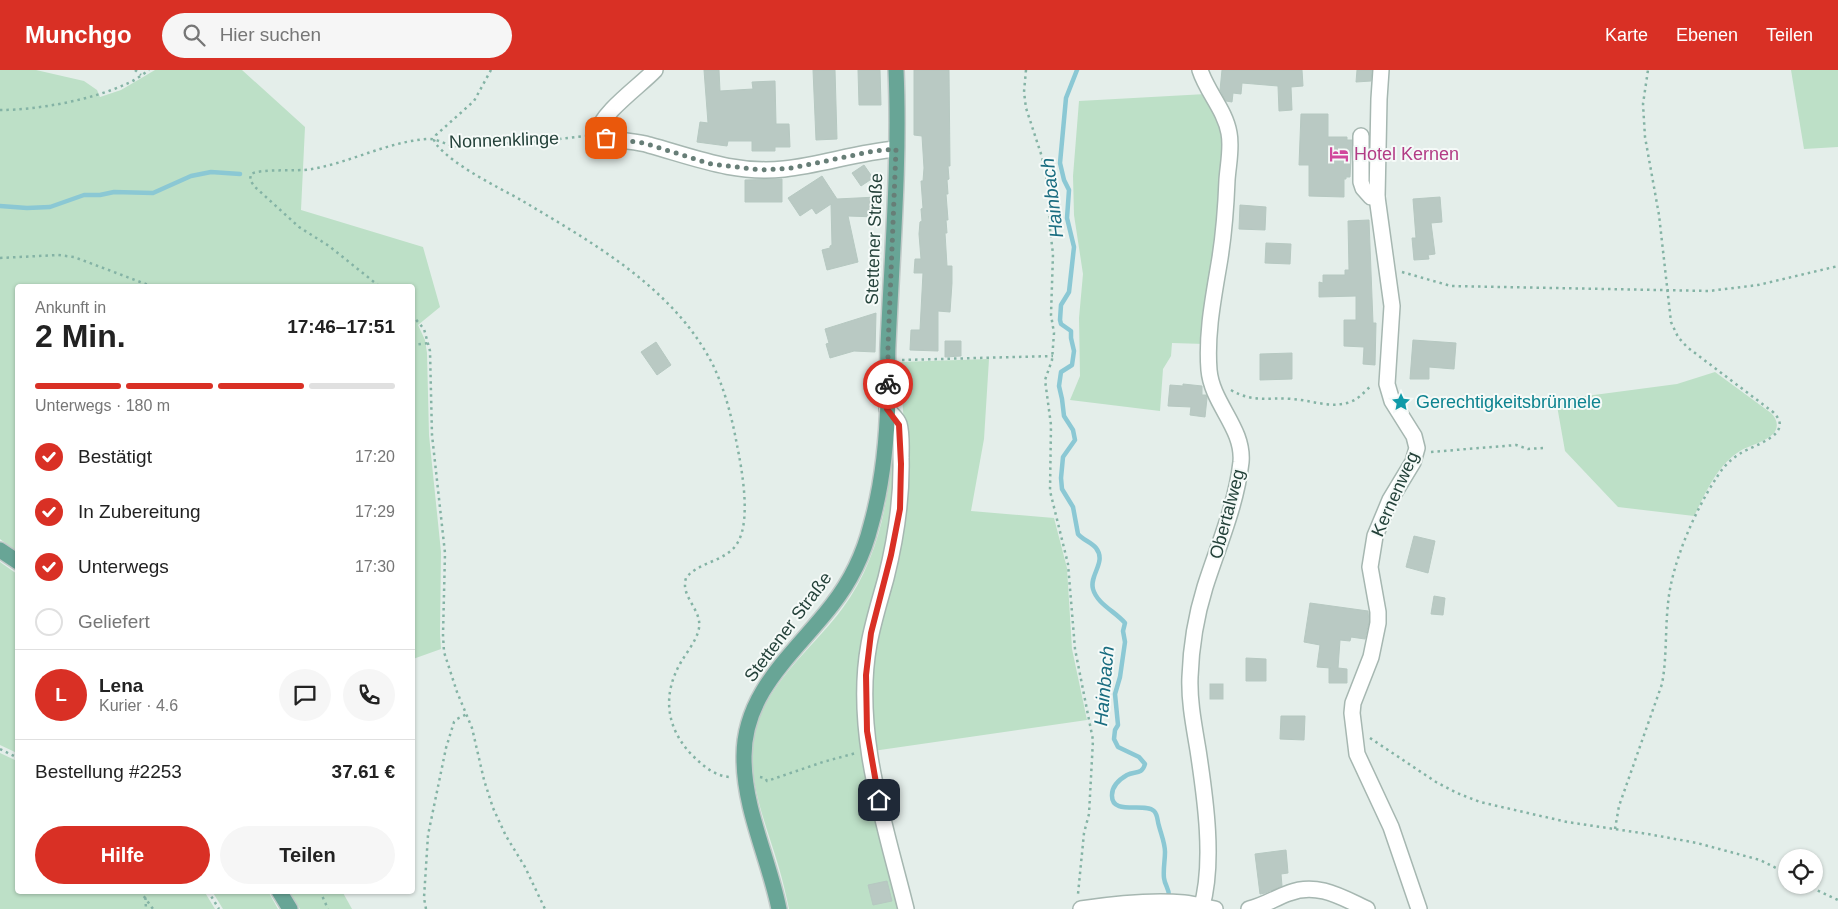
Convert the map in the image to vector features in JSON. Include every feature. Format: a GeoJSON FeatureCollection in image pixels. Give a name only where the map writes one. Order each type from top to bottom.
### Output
{"type":"FeatureCollection","features":[{"type":"Feature","properties":{"kind":"main road","name":"Stettener Straße"},"geometry":{"type":"LineString","coordinates":[[779,909],[752,810],[745,776],[745,738],[749,719],[758,698],[774,672],[826,612],[847,581],[861,554],[869,532],[881,469],[887,409],[896,149],[896,70]]}},
{"type":"Feature","properties":{"kind":"main road"},"geometry":{"type":"LineString","coordinates":[[0,550],[15,560]]}},
{"type":"Feature","properties":{"kind":"main road"},"geometry":{"type":"LineString","coordinates":[[281,894],[290,909]]}},
{"type":"Feature","properties":{"kind":"street"},"geometry":{"type":"LineString","coordinates":[[655,70],[606,116],[598,132],[606,138],[644,143],[711,164],[762,170],[792,168],[874,151],[896,149]]}},
{"type":"Feature","properties":{"kind":"street","name":"Obertalweg"},"geometry":{"type":"LineString","coordinates":[[1200,70],[1225,120],[1230,140],[1225,219],[1209,337],[1210,377],[1219,402],[1237,433],[1241,449],[1234,499],[1202,600],[1192,649],[1190,681],[1207,832],[1206,908]]}},
{"type":"Feature","properties":{"kind":"street","name":"Kernenweg"},"geometry":{"type":"LineString","coordinates":[[1381,70],[1377,197],[1392,298],[1387,384],[1390,396],[1414,436],[1417,451],[1413,462],[1386,508],[1373,545],[1370,572],[1378,612],[1378,623],[1371,657],[1354,703],[1353,725],[1357,754],[1390,827],[1419,909]]}},
{"type":"Feature","properties":{"kind":"street"},"geometry":{"type":"LineString","coordinates":[[1361,136],[1362,184],[1369,195],[1377,197]]}},
{"type":"Feature","properties":{"kind":"street"},"geometry":{"type":"LineString","coordinates":[[887,409],[899,425],[901,464],[900,505],[891,555],[867,654],[866,714],[869,750],[876,785],[906,909]]}},
{"type":"Feature","properties":{"kind":"street"},"geometry":{"type":"LineString","coordinates":[[1248,909],[1296,891],[1308,889],[1330,892],[1367,909]]}},
{"type":"Feature","properties":{"kind":"street"},"geometry":{"type":"LineString","coordinates":[[1078,905],[1184,903],[1206,908]]}},
{"type":"Feature","properties":{"kind":"path"},"geometry":{"type":"LineString","coordinates":[[135,70],[141,75]]}},
{"type":"Feature","properties":{"kind":"path"},"geometry":{"type":"LineString","coordinates":[[0,110],[39,107],[80,99],[120,87],[149,70]]}},
{"type":"Feature","properties":{"kind":"path"},"geometry":{"type":"LineString","coordinates":[[491,70],[474,101],[436,135],[434,140],[438,147],[457,162],[619,262],[669,304],[687,324],[714,367],[727,404],[739,453],[743,488],[743,523],[740,539],[733,549],[694,570],[686,578],[684,588],[698,618],[699,627],[672,681],[670,708],[676,733],[697,760],[718,774],[726,777],[757,776],[765,778],[767,781],[823,762],[869,750]]}},
{"type":"Feature","properties":{"kind":"path"},"geometry":{"type":"LineString","coordinates":[[1026,70],[1024,92],[1026,108],[1042,157],[1050,190],[1050,225],[1053,254],[1051,312],[1054,333],[1053,356],[1044,380],[1051,425],[1050,491],[1068,564],[1074,649],[1093,740],[1089,814],[1084,833],[1078,905]]}},
{"type":"Feature","properties":{"kind":"path"},"geometry":{"type":"LineString","coordinates":[[1615,829],[1619,806],[1662,684],[1665,665],[1669,595],[1686,537],[1711,486],[1724,466],[1740,453],[1771,438],[1777,432],[1779,425],[1778,418],[1772,412],[1682,343],[1671,322],[1659,214],[1645,137],[1643,104],[1648,70]]}},
{"type":"Feature","properties":{"kind":"path","name":"Nonnenklinge"},"geometry":{"type":"LineString","coordinates":[[376,284],[329,246],[299,227],[255,186],[250,180],[250,176],[254,173],[303,170],[336,165],[396,144],[425,139],[457,146],[532,142],[582,136],[598,132]]}},
{"type":"Feature","properties":{"kind":"path"},"geometry":{"type":"LineString","coordinates":[[0,258],[74,256],[145,284]]}},
{"type":"Feature","properties":{"kind":"path"},"geometry":{"type":"LineString","coordinates":[[1388,269],[1451,286],[1709,291],[1734,289],[1772,282],[1838,266]]}},
{"type":"Feature","properties":{"kind":"path"},"geometry":{"type":"LineString","coordinates":[[415,318],[422,325],[429,343],[432,435],[444,553],[444,646],[452,676],[474,734],[486,787],[498,820],[525,866],[545,909]]}},
{"type":"Feature","properties":{"kind":"path"},"geometry":{"type":"LineString","coordinates":[[415,345],[429,343]]}},
{"type":"Feature","properties":{"kind":"path"},"geometry":{"type":"LineString","coordinates":[[888,360],[1053,356]]}},
{"type":"Feature","properties":{"kind":"path"},"geometry":{"type":"LineString","coordinates":[[1226,387],[1240,395],[1254,398],[1292,398],[1334,404],[1352,401],[1388,374]]}},
{"type":"Feature","properties":{"kind":"path"},"geometry":{"type":"LineString","coordinates":[[1417,451],[1438,452],[1516,445],[1528,449],[1543,448]]}},
{"type":"Feature","properties":{"kind":"path"},"geometry":{"type":"LineString","coordinates":[[426,909],[428,835],[446,748],[454,722],[457,718],[467,714]]}},
{"type":"Feature","properties":{"kind":"path"},"geometry":{"type":"LineString","coordinates":[[1353,725],[1426,776],[1468,798],[1490,805],[1567,822],[1666,837],[1742,855],[1766,862],[1778,869]]}},
{"type":"Feature","properties":{"kind":"path"},"geometry":{"type":"LineString","coordinates":[[0,749],[15,756]]}},
{"type":"Feature","properties":{"kind":"path"},"geometry":{"type":"LineString","coordinates":[[1823,893],[1838,900]]}},
{"type":"Feature","properties":{"kind":"path"},"geometry":{"type":"LineString","coordinates":[[142,894],[153,909]]}},
{"type":"Feature","properties":{"kind":"path"},"geometry":{"type":"LineString","coordinates":[[145,894],[146,909]]}},
{"type":"Feature","properties":{"kind":"path"},"geometry":{"type":"LineString","coordinates":[[210,894],[219,909]]}},
{"type":"Feature","properties":{"kind":"path"},"geometry":{"type":"LineString","coordinates":[[321,894],[328,909]]}},
{"type":"Feature","properties":{"kind":"green space"},"geometry":{"type":"Polygon","coordinates":[[[0,70],[36,70],[84,81],[97,90],[100,97],[121,90],[155,70],[242,70],[305,127],[301,210],[423,247],[440,307],[418,325],[425,340],[427,353],[429,435],[441,552],[441,649],[415,658],[415,284],[15,284],[15,550],[0,539],[0,70]]]}},
{"type":"Feature","properties":{"kind":"green space"},"geometry":{"type":"Polygon","coordinates":[[[1791,70],[1838,70],[1838,147],[1804,149],[1791,70]]]}},
{"type":"Feature","properties":{"kind":"green space"},"geometry":{"type":"Polygon","coordinates":[[[1206,94],[1226,133],[1205,344],[1172,343],[1171,356],[1163,369],[1160,411],[1070,400],[1080,376],[1079,318],[1083,274],[1074,215],[1073,176],[1079,101],[1206,94]]]}},
{"type":"Feature","properties":{"kind":"green space"},"geometry":{"type":"Polygon","coordinates":[[[989,359],[984,439],[971,511],[1054,518],[1067,568],[1072,649],[1087,720],[873,751],[869,694],[904,426],[900,362],[989,359]]]}},
{"type":"Feature","properties":{"kind":"green space"},"geometry":{"type":"Polygon","coordinates":[[[1715,372],[1771,413],[1777,425],[1771,436],[1740,451],[1724,464],[1712,481],[1694,516],[1618,507],[1565,451],[1556,400],[1677,384],[1715,372]]]}},
{"type":"Feature","properties":{"kind":"green space"},"geometry":{"type":"Polygon","coordinates":[[[893,434],[897,493],[863,666],[902,909],[789,909],[756,791],[752,759],[753,743],[758,723],[776,687],[842,609],[866,569],[881,526],[886,503],[893,434]]]}},
{"type":"Feature","properties":{"kind":"green space"},"geometry":{"type":"Polygon","coordinates":[[[0,562],[15,573],[15,752],[0,745],[0,562]]]}},
{"type":"Feature","properties":{"kind":"green space"},"geometry":{"type":"Polygon","coordinates":[[[0,753],[15,760],[15,894],[206,894],[215,909],[0,909],[0,753]]]}},
{"type":"Feature","properties":{"kind":"green space"},"geometry":{"type":"Polygon","coordinates":[[[214,894],[270,894],[278,909],[223,909],[214,894]]]}},
{"type":"Feature","properties":{"kind":"green space"},"geometry":{"type":"Polygon","coordinates":[[[291,894],[344,894],[352,909],[300,909],[291,894]]]}},
{"type":"Feature","properties":{"kind":"building"},"geometry":{"type":"Polygon","coordinates":[[[704,70],[719,70],[720,91],[753,89],[752,82],[775,81],[776,124],[789,124],[790,147],[775,147],[775,151],[752,151],[752,141],[728,141],[727,146],[697,142],[700,122],[708,123],[704,70]]]}},
{"type":"Feature","properties":{"kind":"building"},"geometry":{"type":"Polygon","coordinates":[[[813,70],[835,70],[837,139],[816,140],[813,70]]]}},
{"type":"Feature","properties":{"kind":"building"},"geometry":{"type":"Polygon","coordinates":[[[858,70],[880,70],[881,105],[859,105],[858,70]]]}},
{"type":"Feature","properties":{"kind":"building"},"geometry":{"type":"Polygon","coordinates":[[[914,70],[949,70],[950,166],[948,166],[949,179],[947,180],[948,194],[946,194],[948,220],[946,220],[947,233],[945,233],[947,266],[952,266],[952,283],[950,312],[938,311],[938,351],[910,350],[911,330],[920,330],[923,273],[914,273],[915,259],[921,259],[919,234],[920,222],[922,221],[921,209],[923,208],[921,181],[923,181],[924,168],[922,136],[914,135],[914,70]]]}},
{"type":"Feature","properties":{"kind":"building"},"geometry":{"type":"Polygon","coordinates":[[[1222,70],[1302,70],[1303,86],[1291,87],[1292,110],[1279,111],[1278,86],[1242,83],[1241,94],[1233,93],[1232,102],[1226,101],[1220,90],[1222,70]]]}},
{"type":"Feature","properties":{"kind":"building"},"geometry":{"type":"Polygon","coordinates":[[[1357,70],[1372,70],[1371,81],[1356,82],[1357,70]]]}},
{"type":"Feature","properties":{"kind":"building"},"geometry":{"type":"Polygon","coordinates":[[[1301,114],[1328,114],[1328,137],[1347,137],[1347,140],[1352,140],[1350,177],[1344,179],[1344,197],[1309,196],[1309,165],[1299,165],[1301,114]]]}},
{"type":"Feature","properties":{"kind":"building"},"geometry":{"type":"Polygon","coordinates":[[[864,165],[873,178],[861,186],[852,173],[864,165]]]}},
{"type":"Feature","properties":{"kind":"building"},"geometry":{"type":"Polygon","coordinates":[[[822,176],[837,199],[877,197],[877,217],[848,216],[858,262],[827,270],[822,250],[830,248],[832,245],[831,204],[816,214],[812,208],[800,216],[788,198],[822,176]]]}},
{"type":"Feature","properties":{"kind":"building"},"geometry":{"type":"Polygon","coordinates":[[[782,179],[782,202],[745,202],[745,180],[782,179]]]}},
{"type":"Feature","properties":{"kind":"building"},"geometry":{"type":"Polygon","coordinates":[[[1440,197],[1442,222],[1431,223],[1435,254],[1428,255],[1429,259],[1414,260],[1412,238],[1416,238],[1413,199],[1440,197]]]}},
{"type":"Feature","properties":{"kind":"building"},"geometry":{"type":"Polygon","coordinates":[[[1240,205],[1266,207],[1265,230],[1239,229],[1240,205]]]}},
{"type":"Feature","properties":{"kind":"building"},"geometry":{"type":"Polygon","coordinates":[[[1369,220],[1373,323],[1376,323],[1375,365],[1363,364],[1364,347],[1344,346],[1344,320],[1356,320],[1356,296],[1319,297],[1319,282],[1323,283],[1323,275],[1345,275],[1345,270],[1349,270],[1348,221],[1369,220]]]}},
{"type":"Feature","properties":{"kind":"building"},"geometry":{"type":"Polygon","coordinates":[[[1266,243],[1291,244],[1290,264],[1265,263],[1266,243]]]}},
{"type":"Feature","properties":{"kind":"building"},"geometry":{"type":"Polygon","coordinates":[[[876,313],[875,352],[854,351],[830,358],[826,344],[829,343],[825,329],[876,313]]]}},
{"type":"Feature","properties":{"kind":"building"},"geometry":{"type":"Polygon","coordinates":[[[1413,340],[1456,343],[1454,369],[1429,367],[1429,379],[1410,379],[1413,340]]]}},
{"type":"Feature","properties":{"kind":"building"},"geometry":{"type":"Polygon","coordinates":[[[945,341],[961,341],[961,356],[945,357],[945,341]]]}},
{"type":"Feature","properties":{"kind":"building"},"geometry":{"type":"Polygon","coordinates":[[[656,342],[671,365],[657,375],[641,352],[656,342]]]}},
{"type":"Feature","properties":{"kind":"building"},"geometry":{"type":"Polygon","coordinates":[[[1292,353],[1292,379],[1260,380],[1260,354],[1292,353]]]}},
{"type":"Feature","properties":{"kind":"building"},"geometry":{"type":"Polygon","coordinates":[[[1183,384],[1202,386],[1202,395],[1206,395],[1207,398],[1205,417],[1190,415],[1191,407],[1168,406],[1170,385],[1183,386],[1183,384]]]}},
{"type":"Feature","properties":{"kind":"building"},"geometry":{"type":"Polygon","coordinates":[[[1414,536],[1435,541],[1428,573],[1406,567],[1414,536]]]}},
{"type":"Feature","properties":{"kind":"building"},"geometry":{"type":"Polygon","coordinates":[[[1434,596],[1445,598],[1443,615],[1431,614],[1434,596]]]}},
{"type":"Feature","properties":{"kind":"building"},"geometry":{"type":"Polygon","coordinates":[[[1310,603],[1368,611],[1369,622],[1365,639],[1351,637],[1350,641],[1340,640],[1338,668],[1347,669],[1347,683],[1329,683],[1329,668],[1331,668],[1317,667],[1320,645],[1304,642],[1310,603]]]}},
{"type":"Feature","properties":{"kind":"building"},"geometry":{"type":"Polygon","coordinates":[[[1246,658],[1266,659],[1266,681],[1246,681],[1246,658]]]}},
{"type":"Feature","properties":{"kind":"building"},"geometry":{"type":"Polygon","coordinates":[[[1210,684],[1223,684],[1223,699],[1210,699],[1210,684]]]}},
{"type":"Feature","properties":{"kind":"building"},"geometry":{"type":"Polygon","coordinates":[[[1281,716],[1305,716],[1304,740],[1280,739],[1281,716]]]}},
{"type":"Feature","properties":{"kind":"building"},"geometry":{"type":"Polygon","coordinates":[[[1286,850],[1288,873],[1281,874],[1282,886],[1260,894],[1255,854],[1286,850]]]}},
{"type":"Feature","properties":{"kind":"building"},"geometry":{"type":"Polygon","coordinates":[[[887,881],[892,901],[873,905],[868,885],[887,881]]]}},
{"type":"Feature","properties":{"kind":"waterway","name":"Hainbach"},"geometry":{"type":"LineString","coordinates":[[1077,70],[1066,98],[1060,163],[1064,180],[1069,190],[1067,218],[1074,247],[1069,292],[1061,305],[1060,320],[1061,324],[1071,331],[1074,351],[1072,365],[1061,372],[1059,386],[1064,416],[1073,430],[1075,440],[1063,457],[1062,489],[1073,507],[1078,534],[1094,546],[1099,553],[1099,563],[1092,584],[1095,594],[1098,599],[1125,623],[1123,631],[1125,642],[1120,677],[1115,694],[1118,725],[1115,730],[1114,739],[1118,747],[1139,757],[1145,764],[1142,770],[1127,775],[1117,783],[1112,792],[1113,801],[1122,807],[1150,809],[1157,816],[1164,845],[1164,878],[1169,896]]}},
{"type":"Feature","properties":{"kind":"waterway"},"geometry":{"type":"LineString","coordinates":[[0,206],[50,207],[84,195],[100,195],[114,192],[153,193],[191,176],[211,172],[240,174]]}},
{"type":"Feature","properties":{"kind":"way so far"},"geometry":{"type":"LineString","coordinates":[[606,138],[644,143],[711,164],[762,170],[792,168],[874,151],[896,149],[888,384]]}},
{"type":"Feature","properties":{"kind":"place","name":"Hotel Kernen"},"geometry":{"type":"Point","coordinates":[1339,154]}},
{"type":"Feature","properties":{"kind":"place","name":"Gerechtigkeitsbrünnele"},"geometry":{"type":"Point","coordinates":[1401,402]}},
{"type":"Feature","properties":{"kind":"route"},"geometry":{"type":"LineString","coordinates":[[879,800],[867,731],[866,675],[871,633],[886,579],[900,509],[901,464],[899,428],[897,420],[887,409],[888,384]]}}]}
